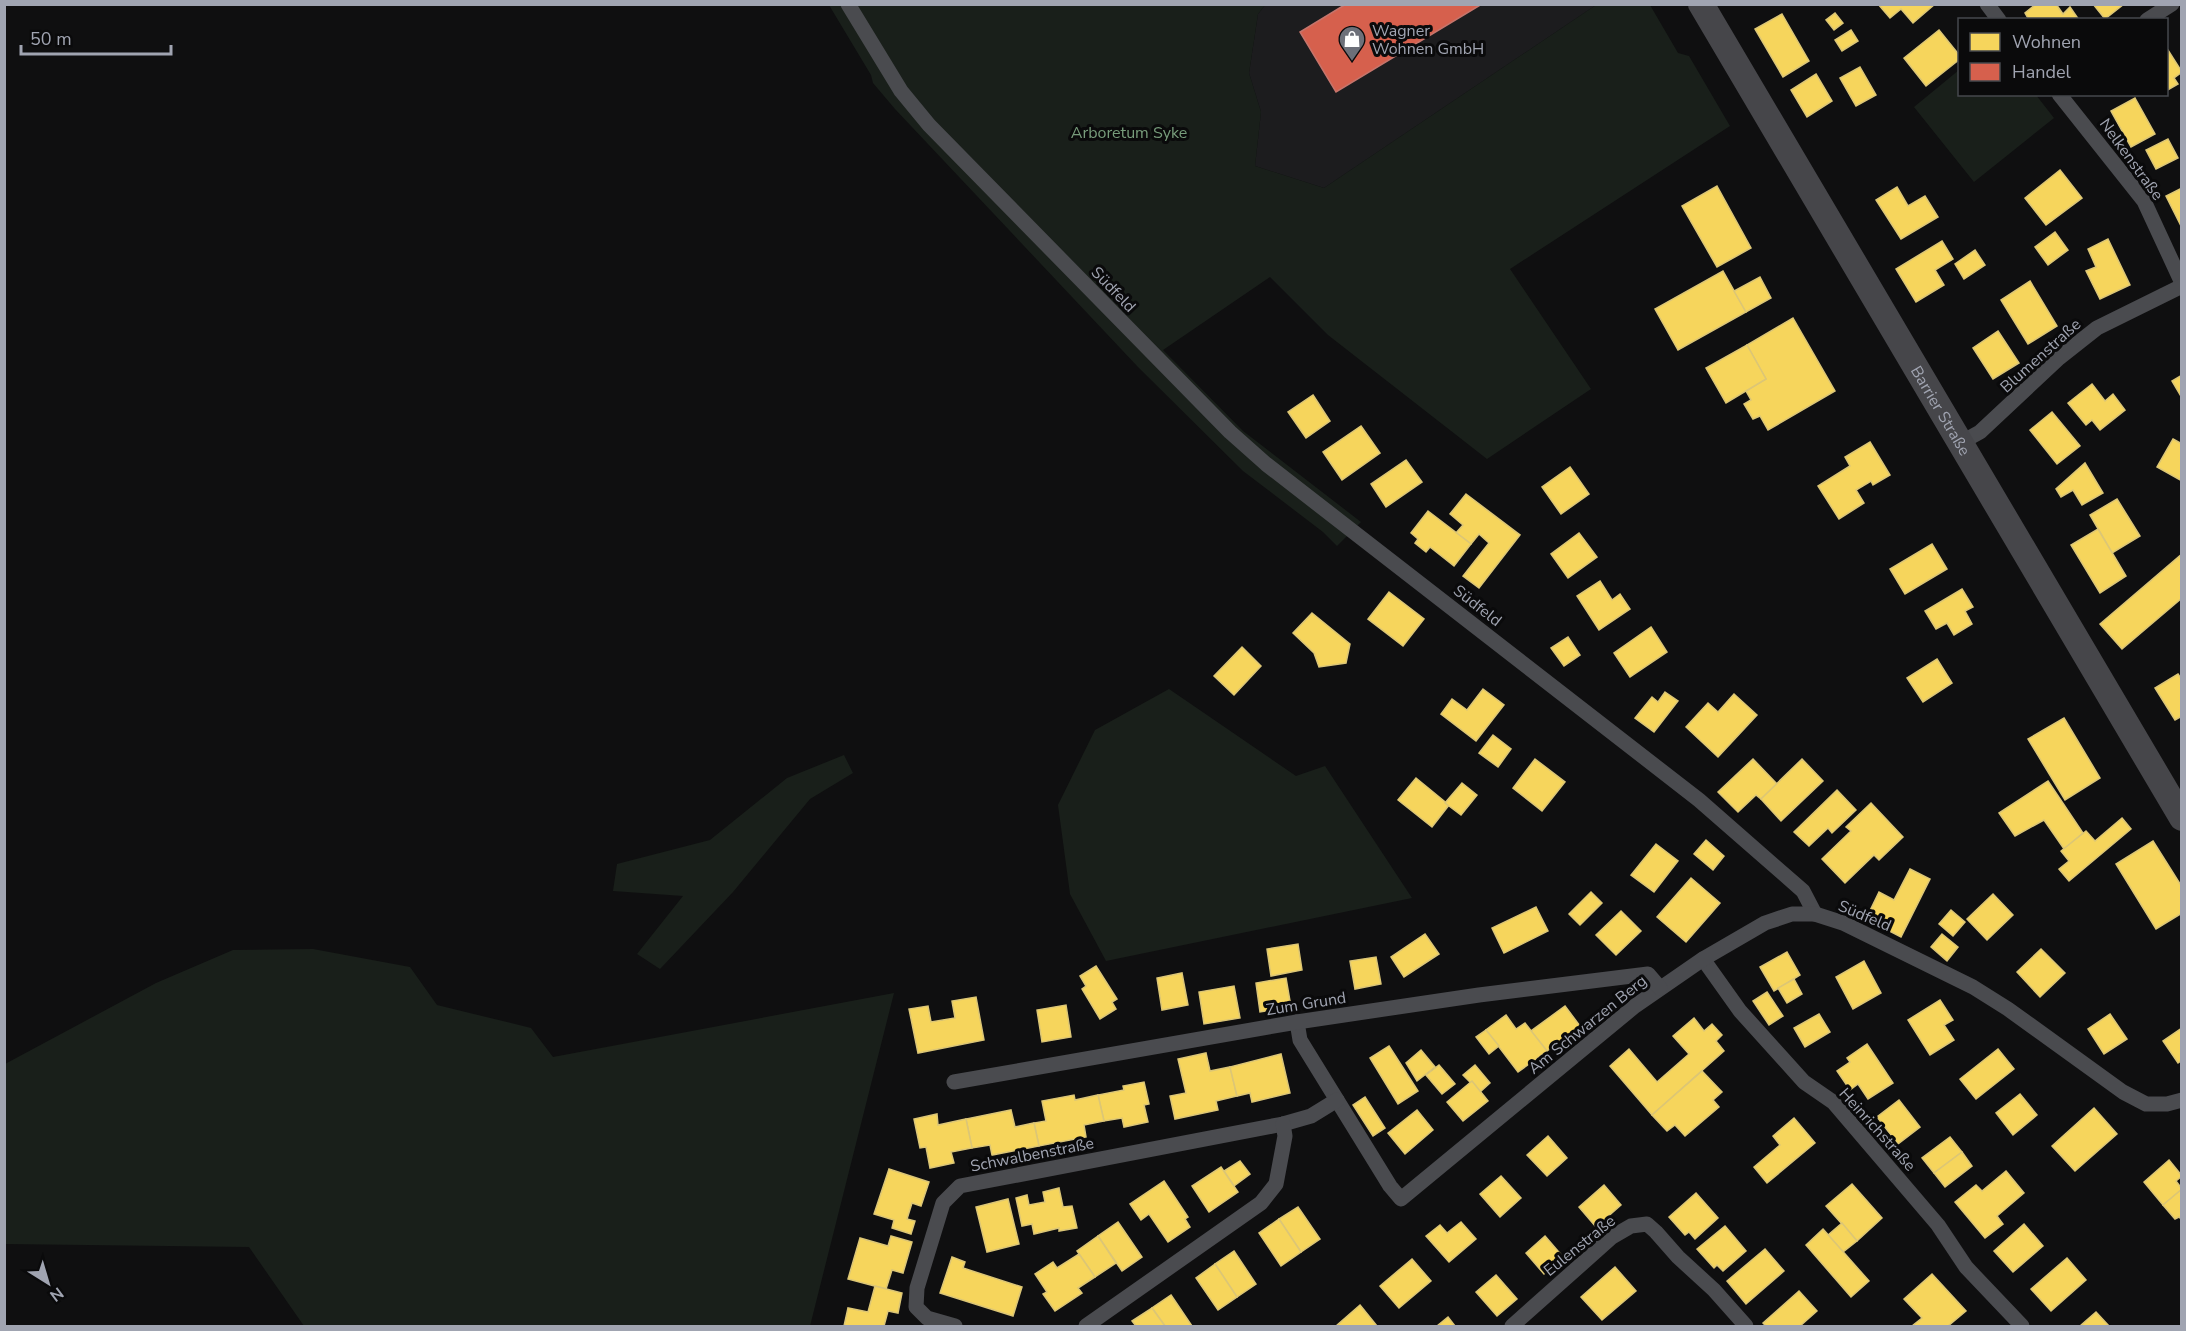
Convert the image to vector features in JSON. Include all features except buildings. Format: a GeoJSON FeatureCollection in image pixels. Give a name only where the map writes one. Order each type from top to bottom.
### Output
{"type":"FeatureCollection","features":[{"type":"Feature","properties":{"kind":"main road","name":"Barrier Straße"},"geometry":{"type":"LineString","coordinates":[[1701,4],[2181,818]]}},
{"type":"Feature","properties":{"kind":"street","name":"Südfeld"},"geometry":{"type":"LineString","coordinates":[[848,4],[901,91],[928,125],[1230,432],[1266,464],[1699,800],[1803,891],[1815,914],[1843,923],[1973,987],[2008,1009],[2123,1092],[2146,1104],[2167,1104],[2181,1100]]}},
{"type":"Feature","properties":{"kind":"street"},"geometry":{"type":"LineString","coordinates":[[1987,4],[1998,18]]}},
{"type":"Feature","properties":{"kind":"street"},"geometry":{"type":"LineString","coordinates":[[2150,18],[2172,4]]}},
{"type":"Feature","properties":{"kind":"street","name":"Nelkenstraße"},"geometry":{"type":"LineString","coordinates":[[2061,96],[2144,201],[2181,285]]}},
{"type":"Feature","properties":{"kind":"street","name":"Blumenstraße"},"geometry":{"type":"LineString","coordinates":[[1960,443],[1980,432],[2059,358],[2097,328],[2181,285]]}},
{"type":"Feature","properties":{"kind":"street","name":"Am Schwarzen Berg"},"geometry":{"type":"LineString","coordinates":[[1337,1100],[1390,1186],[1401,1199],[1583,1048],[1660,988],[1703,959],[1765,923],[1792,914],[1815,914]]}},
{"type":"Feature","properties":{"kind":"street","name":"Heinrichstraße"},"geometry":{"type":"LineString","coordinates":[[1703,959],[1740,1011],[1804,1082],[1833,1102],[1938,1225],[1966,1267],[2022,1326]]}},
{"type":"Feature","properties":{"kind":"street","name":"Zum Grund"},"geometry":{"type":"LineString","coordinates":[[954,1082],[1297,1022],[1479,995],[1648,974],[1660,988]]}},
{"type":"Feature","properties":{"kind":"street"},"geometry":{"type":"LineString","coordinates":[[1297,1022],[1299,1040],[1337,1100]]}},
{"type":"Feature","properties":{"kind":"street","name":"Schwalbenstraße"},"geometry":{"type":"LineString","coordinates":[[955,1326],[927,1318],[916,1307],[917,1288],[943,1203],[960,1186],[1283,1124],[1311,1116],[1337,1100]]}},
{"type":"Feature","properties":{"kind":"street"},"geometry":{"type":"LineString","coordinates":[[1086,1326],[1261,1203],[1276,1184],[1285,1136],[1283,1124]]}},
{"type":"Feature","properties":{"kind":"street","name":"Eulenstraße"},"geometry":{"type":"LineString","coordinates":[[1512,1326],[1612,1237],[1631,1226],[1647,1224],[1714,1290],[1746,1326]]}},
{"type":"Feature","properties":{"kind":"shaded area"},"geometry":{"type":"Polygon","coordinates":[[[1265,5],[1596,5],[1324,188],[1255,166],[1261,112],[1249,73],[1258,14],[1265,5]]]}},
{"type":"Feature","properties":{"kind":"green space","name":"Arboretum Syke"},"geometry":{"type":"Polygon","coordinates":[[[829,5],[1265,5],[1258,14],[1249,73],[1261,112],[1255,166],[1324,188],[1596,5],[1650,5],[1678,53],[1689,56],[1730,126],[1510,269],[1591,389],[1487,459],[1328,335],[1270,277],[1163,350],[1243,431],[1361,522],[1337,546],[1323,532],[1243,471],[1138,367],[895,109],[873,83],[871,75],[829,5]]]}},
{"type":"Feature","properties":{"kind":"green space"},"geometry":{"type":"Polygon","coordinates":[[[1958,71],[1958,96],[2037,96],[2054,118],[1974,182],[1914,107],[1958,71]]]}},
{"type":"Feature","properties":{"kind":"green space"},"geometry":{"type":"Polygon","coordinates":[[[1169,689],[1296,776],[1325,766],[1412,898],[1106,961],[1070,894],[1058,805],[1095,730],[1169,689]]]}},
{"type":"Feature","properties":{"kind":"green space"},"geometry":{"type":"Polygon","coordinates":[[[844,755],[853,773],[810,799],[733,892],[660,969],[637,954],[683,896],[613,891],[617,864],[710,840],[787,778],[844,755]]]}},
{"type":"Feature","properties":{"kind":"green space"},"geometry":{"type":"Polygon","coordinates":[[[313,949],[410,967],[437,1005],[531,1028],[553,1057],[894,993],[810,1326],[304,1326],[249,1247],[5,1244],[5,1064],[156,983],[233,950],[313,949]]]}},
{"type":"Feature","properties":{"kind":"place","name":"Wagner Wohnen GmbH"},"geometry":{"type":"Point","coordinates":[1352,62]}}]}
